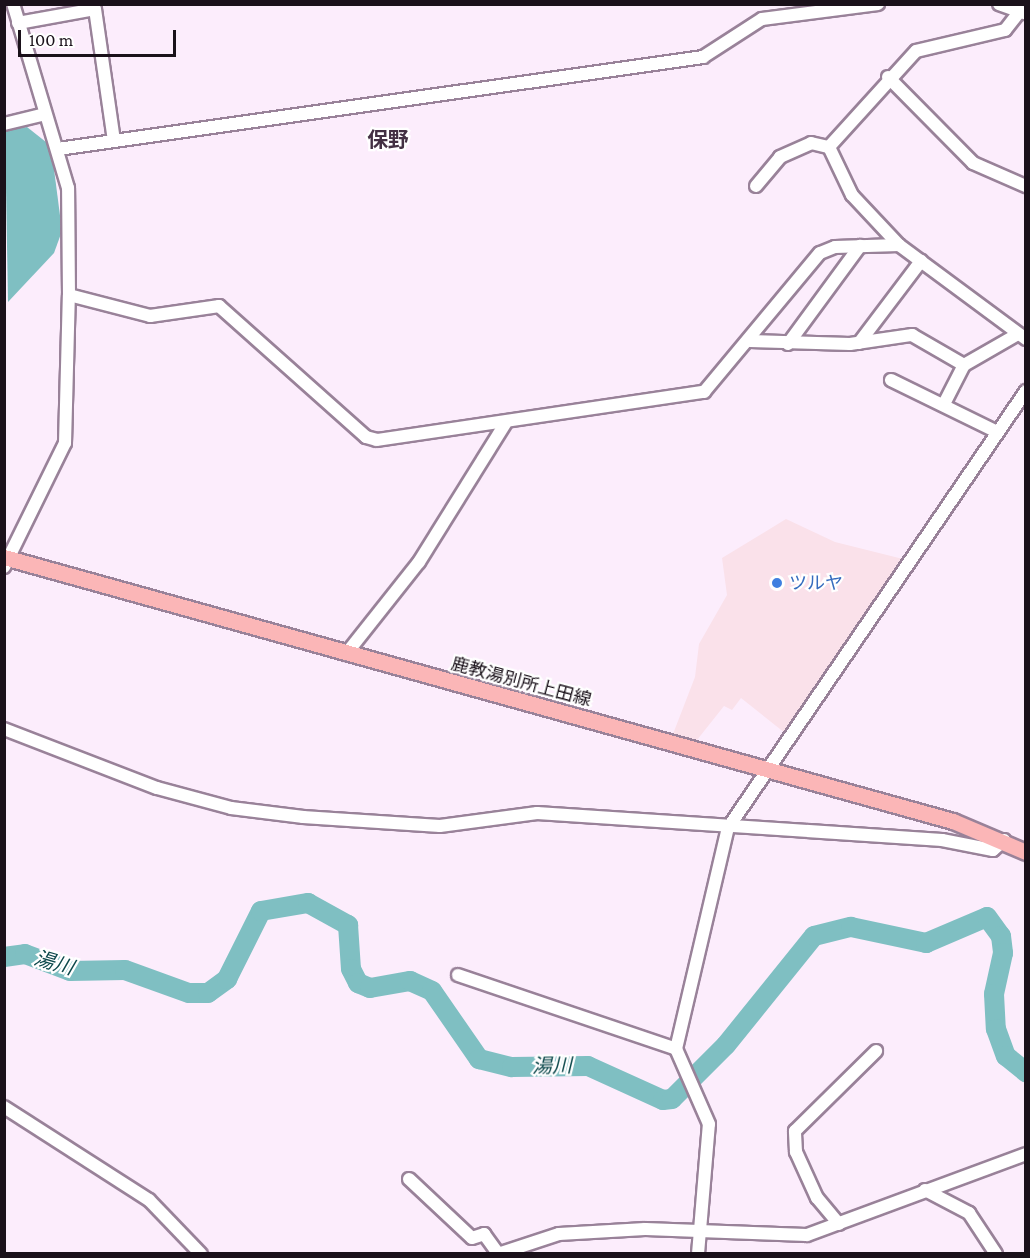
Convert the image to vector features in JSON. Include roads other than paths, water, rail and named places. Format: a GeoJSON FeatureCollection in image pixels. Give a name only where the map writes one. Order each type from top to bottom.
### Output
{"type":"FeatureCollection","features":[{"type":"Feature","properties":{"kind":"main road","name":"鹿教湯別所上田線"},"geometry":{"type":"LineString","coordinates":[[6,561],[768,769],[1004,840],[1026,852]]}},
{"type":"Feature","properties":{"kind":"street"},"geometry":{"type":"LineString","coordinates":[[6,561],[65,443],[69,295],[68,188],[13,4]]}},
{"type":"Feature","properties":{"kind":"street"},"geometry":{"type":"LineString","coordinates":[[58,149],[703,57],[762,19],[878,4]]}},
{"type":"Feature","properties":{"kind":"street"},"geometry":{"type":"LineString","coordinates":[[829,147],[888,77],[934,44],[1005,30],[1023,12],[999,4]]}},
{"type":"Feature","properties":{"kind":"street"},"geometry":{"type":"LineString","coordinates":[[18,23],[95,9],[114,141]]}},
{"type":"Feature","properties":{"kind":"street"},"geometry":{"type":"LineString","coordinates":[[888,77],[973,163],[1026,186]]}},
{"type":"Feature","properties":{"kind":"street"},"geometry":{"type":"LineString","coordinates":[[4,124],[45,114]]}},
{"type":"Feature","properties":{"kind":"street"},"geometry":{"type":"LineString","coordinates":[[756,186],[780,157],[811,143],[829,147]]}},
{"type":"Feature","properties":{"kind":"street"},"geometry":{"type":"LineString","coordinates":[[829,147],[852,195],[899,245],[1022,336],[964,365],[944,404]]}},
{"type":"Feature","properties":{"kind":"street"},"geometry":{"type":"LineString","coordinates":[[69,295],[150,316],[219,306],[366,437],[377,440],[704,392],[750,341],[820,254],[860,246],[899,245]]}},
{"type":"Feature","properties":{"kind":"street"},"geometry":{"type":"LineString","coordinates":[[788,344],[860,246]]}},
{"type":"Feature","properties":{"kind":"street"},"geometry":{"type":"LineString","coordinates":[[859,343],[921,261]]}},
{"type":"Feature","properties":{"kind":"street"},"geometry":{"type":"LineString","coordinates":[[750,341],[788,344],[859,343],[912,335],[964,365]]}},
{"type":"Feature","properties":{"kind":"street"},"geometry":{"type":"LineString","coordinates":[[891,380],[997,432]]}},
{"type":"Feature","properties":{"kind":"street"},"geometry":{"type":"LineString","coordinates":[[698,1254],[698,1230],[709,1124],[685,1074],[676,1049],[728,828],[1026,391]]}},
{"type":"Feature","properties":{"kind":"street"},"geometry":{"type":"LineString","coordinates":[[345,654],[418,562],[506,422]]}},
{"type":"Feature","properties":{"kind":"street"},"geometry":{"type":"LineString","coordinates":[[4,729],[157,788],[231,808],[419,826],[537,813],[728,828],[942,840],[993,850],[1004,840]]}},
{"type":"Feature","properties":{"kind":"street"},"geometry":{"type":"LineString","coordinates":[[458,975],[676,1049]]}},
{"type":"Feature","properties":{"kind":"street"},"geometry":{"type":"LineString","coordinates":[[839,1224],[817,1198],[796,1152],[795,1131],[876,1050]]}},
{"type":"Feature","properties":{"kind":"street"},"geometry":{"type":"LineString","coordinates":[[4,1107],[149,1200],[201,1254]]}},
{"type":"Feature","properties":{"kind":"street"},"geometry":{"type":"LineString","coordinates":[[409,1179],[472,1238],[484,1234],[498,1253],[560,1234],[698,1230],[793,1236],[839,1224],[1026,1154]]}},
{"type":"Feature","properties":{"kind":"street"},"geometry":{"type":"LineString","coordinates":[[925,1190],[969,1212],[996,1254]]}},
{"type":"Feature","properties":{"kind":"water"},"geometry":{"type":"Polygon","coordinates":[[[27,127],[51,146],[62,231],[54,253],[8,302],[5,130],[27,127]]]}},
{"type":"Feature","properties":{"kind":"waterway","name":"湯川"},"geometry":{"type":"LineString","coordinates":[[4,957],[25,954],[70,971],[125,970],[189,993],[208,993],[227,979],[261,911],[308,903],[348,925],[351,969],[358,983],[370,988],[410,981],[432,991],[479,1059],[512,1067],[588,1066],[663,1100],[672,1099],[726,1045],[814,936],[851,927],[926,943],[987,917],[1001,936],[1003,953],[994,994],[996,1029],[1006,1056],[1026,1072]]}},
{"type":"Feature","properties":{"kind":"place","name":"ツルヤ"},"geometry":{"type":"Point","coordinates":[777,583]}},
{"type":"Feature","properties":{"kind":"district","name":"保野"},"geometry":{"type":"Point","coordinates":[388,140]}}]}
